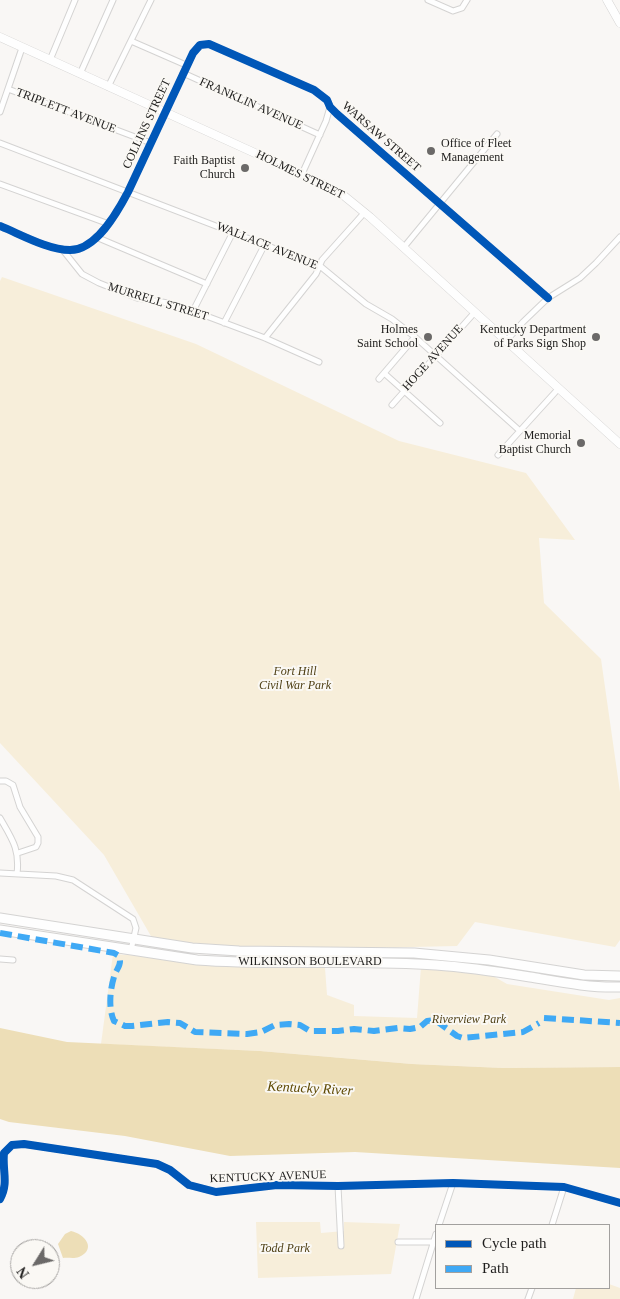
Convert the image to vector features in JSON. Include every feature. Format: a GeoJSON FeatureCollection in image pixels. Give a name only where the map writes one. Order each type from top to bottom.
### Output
{"type":"FeatureCollection","features":[{"type":"Feature","properties":{"kind":"highway","name":"WILKINSON BOULEVARD"},"geometry":{"type":"LineString","coordinates":[[0,918],[133,940],[223,951],[429,954],[489,960],[584,975],[620,976]]}},
{"type":"Feature","properties":{"kind":"highway","name":"WILKINSON BOULEVARD"},"geometry":{"type":"LineString","coordinates":[[0,930],[168,957],[220,962],[423,964],[484,970],[584,985],[620,987]]}},
{"type":"Feature","properties":{"kind":"main road"},"geometry":{"type":"LineString","coordinates":[[607,0],[620,24]]}},
{"type":"Feature","properties":{"kind":"main road","name":"HOLMES STREET"},"geometry":{"type":"LineString","coordinates":[[0,37],[340,193],[404,247],[620,444]]}},
{"type":"Feature","properties":{"kind":"street"},"geometry":{"type":"LineString","coordinates":[[50,60],[75,0]]}},
{"type":"Feature","properties":{"kind":"street"},"geometry":{"type":"LineString","coordinates":[[80,74],[113,0]]}},
{"type":"Feature","properties":{"kind":"street"},"geometry":{"type":"LineString","coordinates":[[108,87],[151,0]]}},
{"type":"Feature","properties":{"kind":"street"},"geometry":{"type":"LineString","coordinates":[[428,0],[453,11],[462,8],[467,0]]}},
{"type":"Feature","properties":{"kind":"street"},"geometry":{"type":"LineString","coordinates":[[130,40],[186,66]]}},
{"type":"Feature","properties":{"kind":"street","name":"WARSAW STREET"},"geometry":{"type":"LineString","coordinates":[[186,66],[200,45],[209,44],[314,90],[327,100],[330,107],[548,298]]}},
{"type":"Feature","properties":{"kind":"street"},"geometry":{"type":"LineString","coordinates":[[0,112],[22,48]]}},
{"type":"Feature","properties":{"kind":"street","name":"COLLINS STREET"},"geometry":{"type":"LineString","coordinates":[[62,249],[80,248],[96,237],[109,224],[128,192],[186,66]]}},
{"type":"Feature","properties":{"kind":"street","name":"FRANKLIN AVENUE"},"geometry":{"type":"LineString","coordinates":[[183,73],[320,135]]}},
{"type":"Feature","properties":{"kind":"street","name":"TRIPLETT AVENUE"},"geometry":{"type":"LineString","coordinates":[[8,89],[151,143]]}},
{"type":"Feature","properties":{"kind":"street"},"geometry":{"type":"LineString","coordinates":[[302,174],[320,135],[330,107]]}},
{"type":"Feature","properties":{"kind":"street"},"geometry":{"type":"LineString","coordinates":[[404,247],[497,134]]}},
{"type":"Feature","properties":{"kind":"street","name":"WALLACE AVENUE"},"geometry":{"type":"LineString","coordinates":[[0,143],[320,266],[366,304],[392,319],[520,431]]}},
{"type":"Feature","properties":{"kind":"street"},"geometry":{"type":"LineString","coordinates":[[0,184],[109,224]]}},
{"type":"Feature","properties":{"kind":"street"},"geometry":{"type":"LineString","coordinates":[[265,338],[316,274],[322,260],[364,212]]}},
{"type":"Feature","properties":{"kind":"street"},"geometry":{"type":"LineString","coordinates":[[0,226],[49,246],[62,249]]}},
{"type":"Feature","properties":{"kind":"street"},"geometry":{"type":"LineString","coordinates":[[193,311],[233,232]]}},
{"type":"Feature","properties":{"kind":"street"},"geometry":{"type":"LineString","coordinates":[[506,340],[548,298],[580,278],[598,262],[620,236]]}},
{"type":"Feature","properties":{"kind":"street"},"geometry":{"type":"LineString","coordinates":[[96,237],[207,284]]}},
{"type":"Feature","properties":{"kind":"street"},"geometry":{"type":"LineString","coordinates":[[224,323],[265,244]]}},
{"type":"Feature","properties":{"kind":"street","name":"MURRELL STREET"},"geometry":{"type":"LineString","coordinates":[[62,249],[78,270],[88,277],[137,298],[168,303],[193,311],[265,338],[319,362]]}},
{"type":"Feature","properties":{"kind":"street","name":"HOGE AVENUE"},"geometry":{"type":"LineString","coordinates":[[392,405],[475,312]]}},
{"type":"Feature","properties":{"kind":"street"},"geometry":{"type":"LineString","coordinates":[[379,379],[415,338]]}},
{"type":"Feature","properties":{"kind":"street"},"geometry":{"type":"LineString","coordinates":[[384,372],[440,423]]}},
{"type":"Feature","properties":{"kind":"street"},"geometry":{"type":"LineString","coordinates":[[498,455],[559,388]]}},
{"type":"Feature","properties":{"kind":"street"},"geometry":{"type":"LineString","coordinates":[[0,781],[8,781],[13,785],[20,807],[38,837],[36,847],[18,853]]}},
{"type":"Feature","properties":{"kind":"street"},"geometry":{"type":"LineString","coordinates":[[0,818],[18,853],[17,874]]}},
{"type":"Feature","properties":{"kind":"street"},"geometry":{"type":"LineString","coordinates":[[0,872],[65,877],[81,884],[132,918],[136,928],[131,951]]}},
{"type":"Feature","properties":{"kind":"street"},"geometry":{"type":"LineString","coordinates":[[0,959],[13,960]]}},
{"type":"Feature","properties":{"kind":"street","name":"KENTUCKY AVENUE"},"geometry":{"type":"LineString","coordinates":[[0,1199],[4,1192],[6,1181],[4,1153],[7,1149],[17,1144],[39,1145],[95,1156],[157,1164],[170,1170],[189,1185],[216,1192],[259,1186],[452,1183],[564,1187],[620,1203]]}},
{"type":"Feature","properties":{"kind":"street"},"geometry":{"type":"LineString","coordinates":[[439,1224],[452,1183]]}},
{"type":"Feature","properties":{"kind":"street"},"geometry":{"type":"LineString","coordinates":[[338,1186],[341,1246]]}},
{"type":"Feature","properties":{"kind":"street"},"geometry":{"type":"LineString","coordinates":[[552,1224],[564,1187]]}},
{"type":"Feature","properties":{"kind":"street"},"geometry":{"type":"LineString","coordinates":[[398,1242],[435,1242],[416,1299]]}},
{"type":"Feature","properties":{"kind":"green space","name":"Fort Hill Civil War Park"},"geometry":{"type":"Polygon","coordinates":[[[2,277],[196,344],[399,441],[526,473],[575,540],[539,538],[544,603],[601,659],[620,792],[620,940],[615,947],[475,922],[457,946],[230,951],[155,943],[104,855],[0,743],[0,281],[2,277]]]}},
{"type":"Feature","properties":{"kind":"green space","name":"Riverview Park"},"geometry":{"type":"Polygon","coordinates":[[[113,954],[325,968],[327,995],[354,1005],[354,1016],[417,1018],[421,967],[493,976],[507,984],[609,1000],[620,998],[620,1067],[503,1068],[412,1064],[260,1051],[101,1044],[113,954]]]}},
{"type":"Feature","properties":{"kind":"green space","name":"Todd Park"},"geometry":{"type":"Polygon","coordinates":[[[256,1222],[320,1222],[321,1233],[344,1231],[344,1222],[400,1224],[391,1274],[258,1278],[256,1222]]]}},
{"type":"Feature","properties":{"kind":"green space"},"geometry":{"type":"Polygon","coordinates":[[[610,1284],[620,1288],[620,1299],[573,1299],[576,1289],[610,1289],[610,1284]]]}},
{"type":"Feature","properties":{"kind":"water","name":"Kentucky River"},"geometry":{"type":"Polygon","coordinates":[[[0,1028],[67,1042],[260,1051],[412,1064],[503,1068],[620,1067],[620,1168],[355,1152],[230,1156],[125,1136],[9,1122],[0,1119],[0,1028]]]}},
{"type":"Feature","properties":{"kind":"water"},"geometry":{"type":"Polygon","coordinates":[[[71,1231],[84,1238],[88,1246],[84,1254],[75,1258],[63,1258],[60,1241],[65,1234],[71,1231]]]}},
{"type":"Feature","properties":{"kind":"marked path"},"geometry":{"type":"LineString","coordinates":[[0,933],[114,953],[119,956],[120,963],[112,985],[110,1004],[114,1021],[125,1026],[168,1022],[180,1023],[195,1032],[247,1034],[261,1032],[275,1025],[289,1024],[300,1025],[310,1031],[410,1029],[420,1027],[427,1021],[435,1020],[457,1036],[463,1038],[523,1032],[539,1023]]}},
{"type":"Feature","properties":{"kind":"marked path"},"geometry":{"type":"LineString","coordinates":[[544,1018],[620,1023]]}},
{"type":"Feature","properties":{"kind":"cycle path"},"geometry":{"type":"LineString","coordinates":[[0,226],[43,245],[61,249],[80,248],[97,237],[112,220],[128,192],[193,53],[200,45],[209,44],[314,90],[327,100],[330,107],[337,114],[548,298]]}},
{"type":"Feature","properties":{"kind":"cycle path"},"geometry":{"type":"LineString","coordinates":[[0,1199],[5,1182],[4,1153],[12,1145],[24,1144],[157,1164],[170,1170],[189,1185],[216,1192],[277,1185],[338,1186],[453,1183],[564,1187],[620,1203]]}},
{"type":"Feature","properties":{"kind":"place","name":"Office of Fleet Management"},"geometry":{"type":"Point","coordinates":[431,151]}},
{"type":"Feature","properties":{"kind":"place","name":"Faith Baptist Church"},"geometry":{"type":"Point","coordinates":[245,168]}},
{"type":"Feature","properties":{"kind":"place","name":"Holmes Saint School"},"geometry":{"type":"Point","coordinates":[428,337]}},
{"type":"Feature","properties":{"kind":"place","name":"Kentucky Department of Parks Sign Shop"},"geometry":{"type":"Point","coordinates":[596,337]}},
{"type":"Feature","properties":{"kind":"place","name":"Memorial Baptist Church"},"geometry":{"type":"Point","coordinates":[581,443]}}]}
